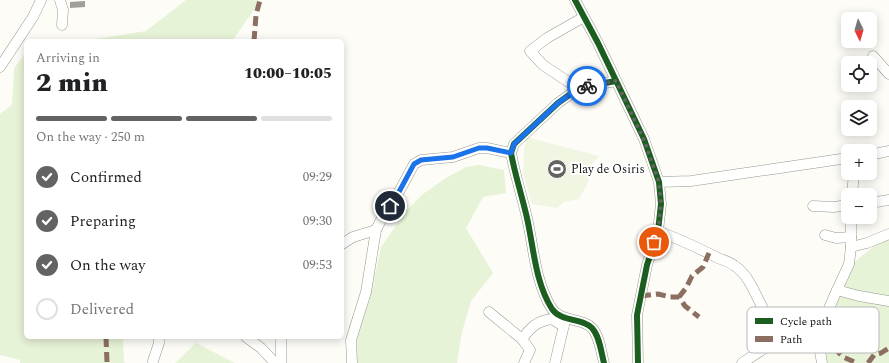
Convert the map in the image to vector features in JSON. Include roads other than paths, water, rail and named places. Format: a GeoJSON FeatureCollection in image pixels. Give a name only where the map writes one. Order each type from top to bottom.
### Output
{"type":"FeatureCollection","features":[{"type":"Feature","properties":{"kind":"street"},"geometry":{"type":"LineString","coordinates":[[0,67],[33,17],[41,0]]}},
{"type":"Feature","properties":{"kind":"street"},"geometry":{"type":"LineString","coordinates":[[60,0],[63,10],[62,25]]}},
{"type":"Feature","properties":{"kind":"street"},"geometry":{"type":"LineString","coordinates":[[575,0],[598,43],[644,140],[659,182],[661,204],[658,231],[647,265],[637,315],[638,363]]}},
{"type":"Feature","properties":{"kind":"street"},"geometry":{"type":"LineString","coordinates":[[579,89],[543,65],[530,51],[546,38],[584,17]]}},
{"type":"Feature","properties":{"kind":"street"},"geometry":{"type":"LineString","coordinates":[[877,60],[889,74]]}},
{"type":"Feature","properties":{"kind":"street"},"geometry":{"type":"LineString","coordinates":[[604,363],[598,339],[592,327],[564,321],[553,310],[537,272],[527,219],[511,153],[514,144],[558,103],[579,89],[616,81]]}},
{"type":"Feature","properties":{"kind":"street"},"geometry":{"type":"LineString","coordinates":[[352,363],[351,340],[366,292],[376,230],[414,164],[421,160],[453,157],[479,148],[487,148],[511,153]]}},
{"type":"Feature","properties":{"kind":"street"},"geometry":{"type":"LineString","coordinates":[[877,154],[889,151]]}},
{"type":"Feature","properties":{"kind":"street"},"geometry":{"type":"LineString","coordinates":[[659,182],[691,181],[841,159]]}},
{"type":"Feature","properties":{"kind":"street"},"geometry":{"type":"LineString","coordinates":[[877,202],[889,200]]}},
{"type":"Feature","properties":{"kind":"street"},"geometry":{"type":"LineString","coordinates":[[813,206],[841,206]]}},
{"type":"Feature","properties":{"kind":"street"},"geometry":{"type":"LineString","coordinates":[[830,307],[850,264],[852,247],[851,224]]}},
{"type":"Feature","properties":{"kind":"street"},"geometry":{"type":"LineString","coordinates":[[344,243],[353,237],[376,230]]}},
{"type":"Feature","properties":{"kind":"street"},"geometry":{"type":"LineString","coordinates":[[658,231],[736,266],[744,274],[763,307]]}},
{"type":"Feature","properties":{"kind":"street"},"geometry":{"type":"LineString","coordinates":[[852,247],[868,243],[889,234]]}},
{"type":"Feature","properties":{"kind":"street"},"geometry":{"type":"LineString","coordinates":[[825,235],[836,238],[851,237]]}},
{"type":"Feature","properties":{"kind":"street"},"geometry":{"type":"LineString","coordinates":[[837,290],[859,296],[889,301]]}},
{"type":"Feature","properties":{"kind":"street"},"geometry":{"type":"LineString","coordinates":[[489,312],[522,339],[530,350],[524,363]]}},
{"type":"Feature","properties":{"kind":"street"},"geometry":{"type":"LineString","coordinates":[[522,339],[541,320],[552,319],[560,324],[564,321]]}},
{"type":"Feature","properties":{"kind":"street"},"geometry":{"type":"LineString","coordinates":[[555,363],[564,321]]}},
{"type":"Feature","properties":{"kind":"street"},"geometry":{"type":"LineString","coordinates":[[153,361],[159,339]]}},
{"type":"Feature","properties":{"kind":"street"},"geometry":{"type":"LineString","coordinates":[[249,339],[261,348],[275,363]]}},
{"type":"Feature","properties":{"kind":"street"},"geometry":{"type":"LineString","coordinates":[[281,339],[281,363]]}},
{"type":"Feature","properties":{"kind":"street"},"geometry":{"type":"LineString","coordinates":[[742,363],[757,353]]}},
{"type":"Feature","properties":{"kind":"street"},"geometry":{"type":"LineString","coordinates":[[820,353],[822,363]]}},
{"type":"Feature","properties":{"kind":"place","name":"Play de Osiris"},"geometry":{"type":"Point","coordinates":[557,169]}}]}
